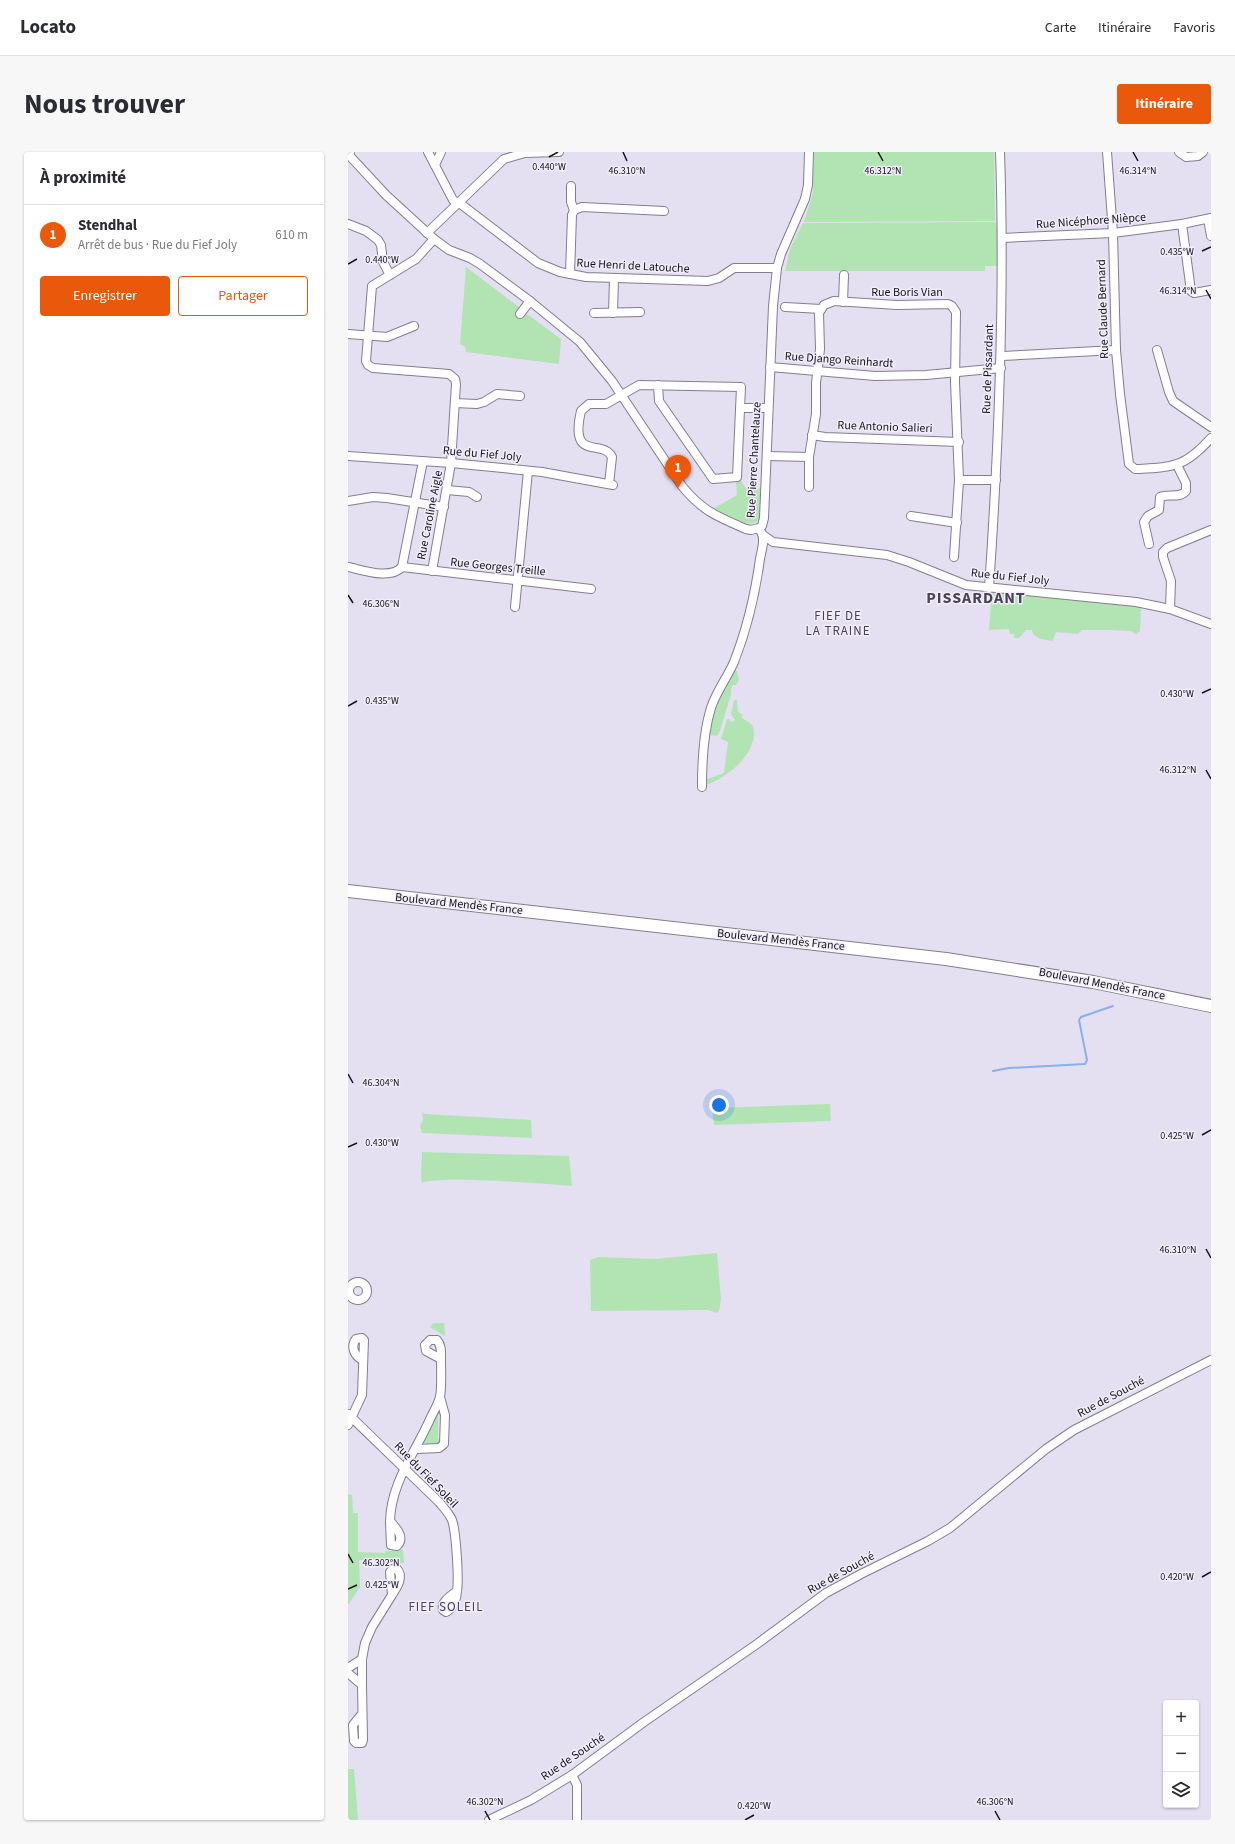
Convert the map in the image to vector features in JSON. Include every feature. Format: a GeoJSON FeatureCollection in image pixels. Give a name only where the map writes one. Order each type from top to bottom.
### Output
{"type":"FeatureCollection","features":[{"type":"Feature","properties":{"kind":"main road","name":"Boulevard Mendès France"},"geometry":{"type":"LineString","coordinates":[[348,888],[697,926],[950,956],[1011,964],[1135,985],[1211,1001]]}},
{"type":"Feature","properties":{"kind":"main road","name":"Boulevard Mendès France"},"geometry":{"type":"LineString","coordinates":[[348,892],[946,959],[1093,982],[1211,1006]]}},
{"type":"Feature","properties":{"kind":"street","name":"Rue Henri de Latouche"},"geometry":{"type":"LineString","coordinates":[[428,152],[453,200],[538,263],[570,274],[614,278],[708,282],[719,278],[734,268],[777,268]]}},
{"type":"Feature","properties":{"kind":"street"},"geometry":{"type":"LineString","coordinates":[[435,165],[441,152]]}},
{"type":"Feature","properties":{"kind":"street"},"geometry":{"type":"LineString","coordinates":[[427,233],[446,213],[500,163],[510,157],[526,153],[559,152]]}},
{"type":"Feature","properties":{"kind":"street","name":"Rue Pierre Chantelauze"},"geometry":{"type":"LineString","coordinates":[[702,787],[707,726],[711,709],[733,664],[748,622],[758,579],[761,532],[764,522],[773,306],[777,268],[781,254],[805,199],[808,185],[809,152]]}},
{"type":"Feature","properties":{"kind":"street","name":"Rue de Pissardant"},"geometry":{"type":"LineString","coordinates":[[989,588],[1002,356],[1000,152]]}},
{"type":"Feature","properties":{"kind":"street","name":"Rue Claude Bernard"},"geometry":{"type":"LineString","coordinates":[[1107,152],[1113,233],[1116,350],[1120,394],[1130,464],[1135,469],[1177,465]]}},
{"type":"Feature","properties":{"kind":"street"},"geometry":{"type":"LineString","coordinates":[[1179,152],[1186,157],[1198,156],[1203,152]]}},
{"type":"Feature","properties":{"kind":"street","name":"Rue du Fief Joly"},"geometry":{"type":"LineString","coordinates":[[349,153],[386,195],[434,239],[449,250],[474,260],[530,301],[580,342],[596,360],[621,394],[682,486],[696,501],[712,514],[746,529],[761,532],[773,542],[886,554],[958,582],[989,588],[1136,602],[1170,609],[1211,624]]}},
{"type":"Feature","properties":{"kind":"street"},"geometry":{"type":"LineString","coordinates":[[570,274],[572,216],[574,210],[571,202],[572,186]]}},
{"type":"Feature","properties":{"kind":"street"},"geometry":{"type":"LineString","coordinates":[[574,210],[582,207],[664,211]]}},
{"type":"Feature","properties":{"kind":"street"},"geometry":{"type":"LineString","coordinates":[[1210,219],[1211,236]]}},
{"type":"Feature","properties":{"kind":"street","name":"Rue Nicéphore Nièpce"},"geometry":{"type":"LineString","coordinates":[[1002,238],[1113,233],[1210,219]]}},
{"type":"Feature","properties":{"kind":"street"},"geometry":{"type":"LineString","coordinates":[[348,224],[366,231],[378,240],[381,245],[383,262],[390,275]]}},
{"type":"Feature","properties":{"kind":"street"},"geometry":{"type":"LineString","coordinates":[[1182,224],[1190,291],[1194,293],[1211,290]]}},
{"type":"Feature","properties":{"kind":"street"},"geometry":{"type":"LineString","coordinates":[[368,335],[371,288],[376,282],[416,260],[434,239]]}},
{"type":"Feature","properties":{"kind":"street"},"geometry":{"type":"LineString","coordinates":[[843,302],[844,275]]}},
{"type":"Feature","properties":{"kind":"street"},"geometry":{"type":"LineString","coordinates":[[613,313],[614,278]]}},
{"type":"Feature","properties":{"kind":"street"},"geometry":{"type":"LineString","coordinates":[[520,314],[530,301]]}},
{"type":"Feature","properties":{"kind":"street","name":"Rue Boris Vian"},"geometry":{"type":"LineString","coordinates":[[785,307],[821,309],[829,302],[897,305],[948,304],[952,306],[956,312],[955,372]]}},
{"type":"Feature","properties":{"kind":"street"},"geometry":{"type":"LineString","coordinates":[[809,487],[809,457],[816,414],[817,372],[820,349],[819,317],[821,309]]}},
{"type":"Feature","properties":{"kind":"street"},"geometry":{"type":"LineString","coordinates":[[594,313],[640,312]]}},
{"type":"Feature","properties":{"kind":"street"},"geometry":{"type":"LineString","coordinates":[[348,334],[390,337],[414,326]]}},
{"type":"Feature","properties":{"kind":"street","name":"Rue Caroline Aigle"},"geometry":{"type":"LineString","coordinates":[[368,335],[366,360],[369,367],[445,373],[452,376],[456,384],[451,463],[432,572]]}},
{"type":"Feature","properties":{"kind":"street"},"geometry":{"type":"LineString","coordinates":[[1002,356],[1116,350]]}},
{"type":"Feature","properties":{"kind":"street"},"geometry":{"type":"LineString","coordinates":[[1158,350],[1168,392],[1173,401],[1211,428]]}},
{"type":"Feature","properties":{"kind":"street","name":"Rue Django Reinhardt"},"geometry":{"type":"LineString","coordinates":[[770,367],[875,376],[926,375],[1001,368]]}},
{"type":"Feature","properties":{"kind":"street"},"geometry":{"type":"LineString","coordinates":[[954,557],[959,480],[959,442],[955,372]]}},
{"type":"Feature","properties":{"kind":"street"},"geometry":{"type":"LineString","coordinates":[[621,394],[639,385],[658,385],[741,387],[737,477],[713,479],[659,401],[658,385]]}},
{"type":"Feature","properties":{"kind":"street"},"geometry":{"type":"LineString","coordinates":[[455,402],[477,404],[496,394],[520,396]]}},
{"type":"Feature","properties":{"kind":"street","name":"Rue du Fief Joly"},"geometry":{"type":"LineString","coordinates":[[348,456],[451,463],[528,471],[611,484],[612,457],[606,450],[590,448],[582,443],[578,434],[580,414],[586,405],[606,404],[621,394]]}},
{"type":"Feature","properties":{"kind":"street"},"geometry":{"type":"LineString","coordinates":[[741,408],[768,408]]}},
{"type":"Feature","properties":{"kind":"street","name":"Rue Antonio Salieri"},"geometry":{"type":"LineString","coordinates":[[812,435],[825,437],[959,442]]}},
{"type":"Feature","properties":{"kind":"street"},"geometry":{"type":"LineString","coordinates":[[1149,544],[1144,522],[1148,516],[1159,510],[1160,497],[1182,495],[1186,491],[1186,483],[1177,465],[1191,458],[1211,438]]}},
{"type":"Feature","properties":{"kind":"street"},"geometry":{"type":"LineString","coordinates":[[767,456],[809,457]]}},
{"type":"Feature","properties":{"kind":"street"},"geometry":{"type":"LineString","coordinates":[[348,567],[390,573],[399,570],[402,567],[423,461]]}},
{"type":"Feature","properties":{"kind":"street"},"geometry":{"type":"LineString","coordinates":[[515,607],[528,471]]}},
{"type":"Feature","properties":{"kind":"street"},"geometry":{"type":"LineString","coordinates":[[959,480],[996,480]]}},
{"type":"Feature","properties":{"kind":"street"},"geometry":{"type":"LineString","coordinates":[[447,490],[469,492],[477,497]]}},
{"type":"Feature","properties":{"kind":"street"},"geometry":{"type":"LineString","coordinates":[[348,501],[373,497],[444,507]]}},
{"type":"Feature","properties":{"kind":"street"},"geometry":{"type":"LineString","coordinates":[[910,516],[957,523]]}},
{"type":"Feature","properties":{"kind":"street"},"geometry":{"type":"LineString","coordinates":[[1170,609],[1171,581],[1163,557],[1163,552],[1167,548],[1211,530]]}},
{"type":"Feature","properties":{"kind":"street","name":"Rue Georges Treille"},"geometry":{"type":"LineString","coordinates":[[402,567],[517,582],[591,589]]}},
{"type":"Feature","properties":{"kind":"street"},"geometry":{"type":"LineString","coordinates":[[416,1449],[439,1448],[444,1444],[444,1415],[440,1397],[441,1359]]}},
{"type":"Feature","properties":{"kind":"street"},"geometry":{"type":"LineString","coordinates":[[349,1419],[362,1395],[364,1360]]}},
{"type":"Feature","properties":{"kind":"street","name":"Rue de Souché"},"geometry":{"type":"LineString","coordinates":[[489,1820],[531,1800],[572,1775],[644,1722],[756,1644],[826,1592],[928,1541],[950,1528],[1046,1449],[1074,1430],[1211,1360]]}},
{"type":"Feature","properties":{"kind":"street"},"geometry":{"type":"LineString","coordinates":[[390,1521],[393,1493],[416,1449],[440,1397]]}},
{"type":"Feature","properties":{"kind":"street","name":"Rue du Fief Soleil"},"geometry":{"type":"LineString","coordinates":[[349,1419],[405,1468],[445,1509],[452,1520],[454,1527],[458,1591]]}},
{"type":"Feature","properties":{"kind":"street"},"geometry":{"type":"LineString","coordinates":[[362,1714],[362,1659],[368,1634],[392,1595]]}},
{"type":"Feature","properties":{"kind":"street"},"geometry":{"type":"LineString","coordinates":[[348,1668],[362,1659]]}},
{"type":"Feature","properties":{"kind":"street"},"geometry":{"type":"LineString","coordinates":[[348,1673],[362,1685]]}},
{"type":"Feature","properties":{"kind":"street"},"geometry":{"type":"LineString","coordinates":[[572,1775],[577,1785],[577,1820]]}},
{"type":"Feature","properties":{"kind":"green space"},"geometry":{"type":"Polygon","coordinates":[[[814,152],[994,152],[995,221],[804,222],[813,193],[814,152]]]}},
{"type":"Feature","properties":{"kind":"green space"},"geometry":{"type":"Polygon","coordinates":[[[995,222],[997,228],[998,266],[985,266],[985,271],[785,271],[790,249],[803,223],[995,222]]]}},
{"type":"Feature","properties":{"kind":"green space"},"geometry":{"type":"Polygon","coordinates":[[[466,267],[519,307],[517,313],[522,317],[527,314],[561,339],[559,364],[466,352],[465,347],[460,344],[466,267]]]}},
{"type":"Feature","properties":{"kind":"green space"},"geometry":{"type":"Polygon","coordinates":[[[736,481],[741,481],[746,488],[761,489],[760,517],[757,521],[745,523],[723,515],[713,509],[737,495],[736,481]]]}},
{"type":"Feature","properties":{"kind":"green space"},"geometry":{"type":"Polygon","coordinates":[[[992,590],[1141,605],[1140,631],[1136,634],[1131,631],[1109,630],[1082,630],[1078,634],[1056,632],[1052,641],[1040,639],[1033,634],[1032,630],[1026,630],[1019,638],[1014,638],[1014,634],[1010,634],[1009,629],[989,630],[992,590]]]}},
{"type":"Feature","properties":{"kind":"green space"},"geometry":{"type":"Polygon","coordinates":[[[732,670],[737,671],[739,680],[731,689],[731,694],[720,731],[717,736],[709,735],[714,706],[732,670]]]}},
{"type":"Feature","properties":{"kind":"green space"},"geometry":{"type":"Polygon","coordinates":[[[734,700],[737,700],[738,712],[743,715],[741,717],[753,727],[754,736],[751,745],[740,763],[731,771],[705,785],[705,780],[724,773],[728,742],[721,739],[727,719],[731,722],[735,720],[731,714],[734,700]]]}},
{"type":"Feature","properties":{"kind":"green space"},"geometry":{"type":"Polygon","coordinates":[[[830,1104],[831,1121],[714,1125],[712,1108],[830,1104]]]}},
{"type":"Feature","properties":{"kind":"green space"},"geometry":{"type":"Polygon","coordinates":[[[422,1112],[425,1114],[531,1120],[532,1138],[422,1133],[420,1126],[423,1120],[422,1112]]]}},
{"type":"Feature","properties":{"kind":"green space"},"geometry":{"type":"Polygon","coordinates":[[[422,1152],[569,1156],[572,1186],[469,1180],[431,1181],[422,1183],[422,1152]]]}},
{"type":"Feature","properties":{"kind":"green space"},"geometry":{"type":"Polygon","coordinates":[[[717,1253],[721,1299],[719,1311],[716,1313],[709,1310],[591,1311],[590,1260],[599,1257],[655,1259],[717,1253]]]}},
{"type":"Feature","properties":{"kind":"green space"},"geometry":{"type":"Polygon","coordinates":[[[433,1323],[444,1323],[445,1336],[430,1327],[433,1323]]]}},
{"type":"Feature","properties":{"kind":"green space"},"geometry":{"type":"Polygon","coordinates":[[[438,1410],[443,1414],[438,1415],[438,1439],[444,1439],[441,1443],[425,1443],[423,1440],[438,1410]]]}},
{"type":"Feature","properties":{"kind":"green space"},"geometry":{"type":"Polygon","coordinates":[[[348,1494],[352,1495],[353,1513],[358,1513],[358,1552],[385,1553],[385,1551],[403,1550],[404,1563],[385,1562],[385,1560],[359,1560],[360,1587],[348,1605],[348,1494]]]}},
{"type":"Feature","properties":{"kind":"green space"},"geometry":{"type":"Polygon","coordinates":[[[348,1769],[354,1769],[358,1820],[348,1820],[348,1769]]]}},
{"type":"Feature","properties":{"kind":"waterway"},"geometry":{"type":"LineString","coordinates":[[993,1071],[1009,1068],[1085,1064],[1087,1060],[1079,1020],[1081,1017],[1113,1006]]}},
{"type":"Feature","properties":{"kind":"place","name":"Stendhal"},"geometry":{"type":"Point","coordinates":[678,488]}},
{"type":"Feature","properties":{"kind":"district","name":"PISSARDANT"},"geometry":{"type":"Point","coordinates":[976,598]}},
{"type":"Feature","properties":{"kind":"district","name":"FIEF DE LA TRAINE"},"geometry":{"type":"Point","coordinates":[838,624]}},
{"type":"Feature","properties":{"kind":"district","name":"FIEF SOLEIL"},"geometry":{"type":"Point","coordinates":[446,1607]}}]}
